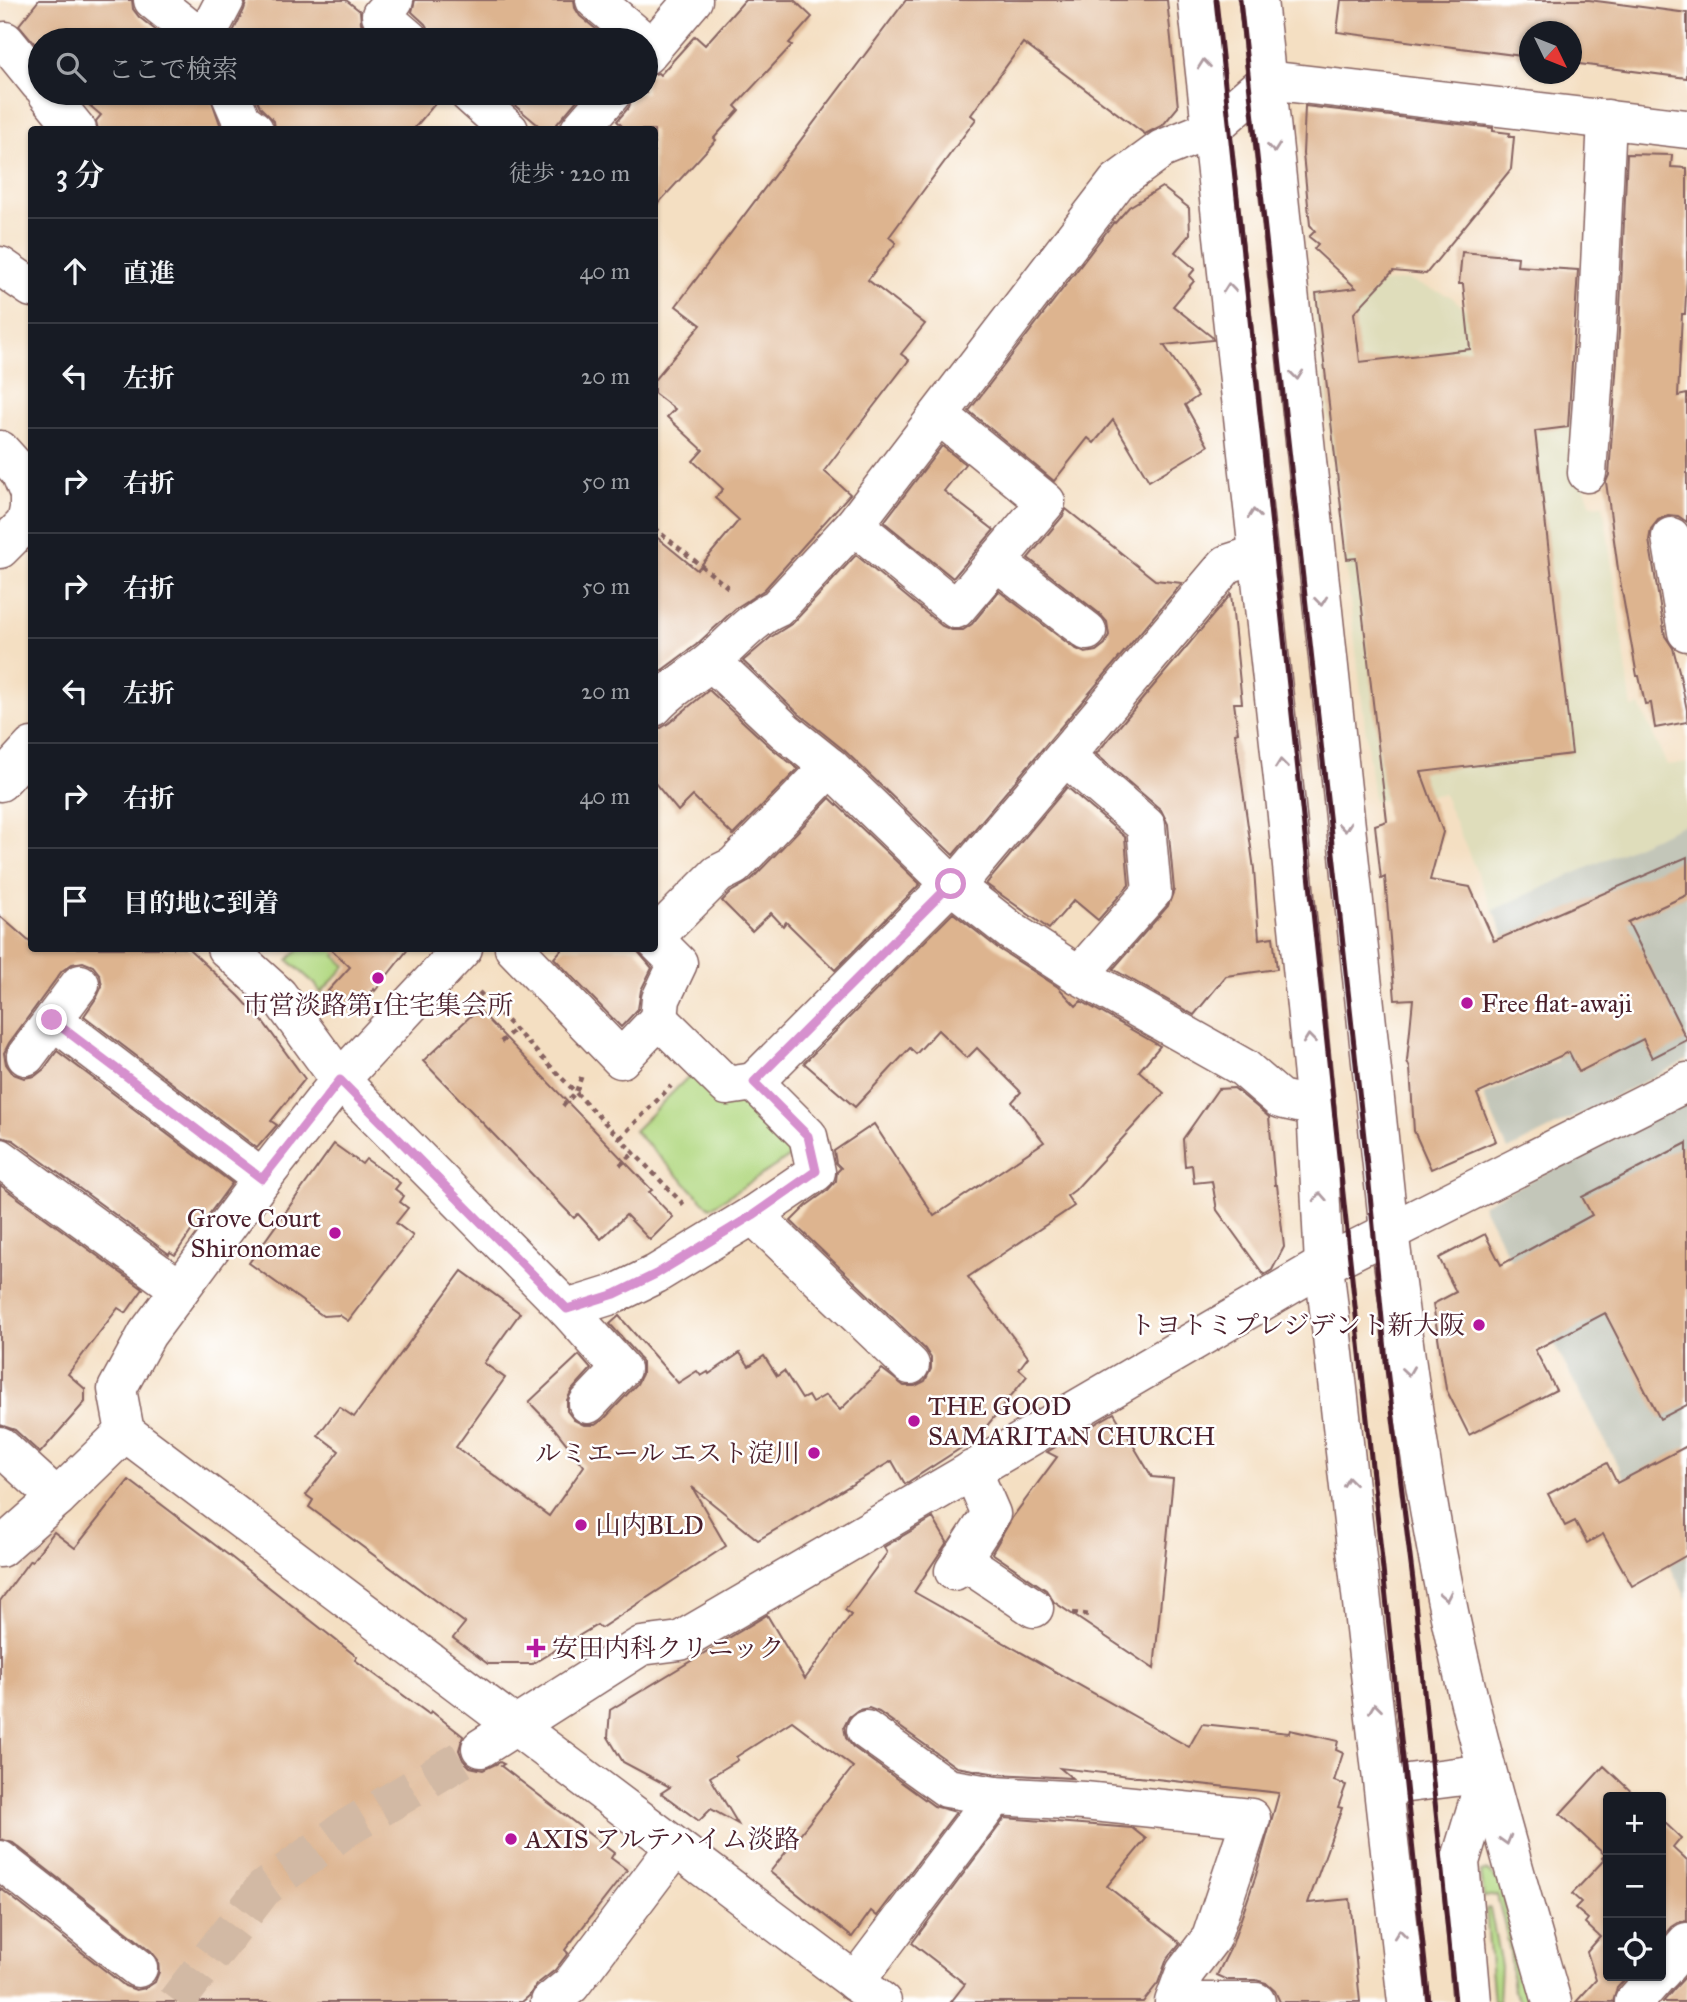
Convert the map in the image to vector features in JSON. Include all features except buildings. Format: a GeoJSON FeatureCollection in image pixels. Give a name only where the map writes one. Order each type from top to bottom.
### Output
{"type":"FeatureCollection","features":[{"type":"Feature","properties":{"kind":"street"},"geometry":{"type":"LineString","coordinates":[[153,0],[188,28]]}},
{"type":"Feature","properties":{"kind":"street"},"geometry":{"type":"LineString","coordinates":[[210,28],[225,0]]}},
{"type":"Feature","properties":{"kind":"street"},"geometry":{"type":"LineString","coordinates":[[394,0],[382,15],[397,28]]}},
{"type":"Feature","properties":{"kind":"street"},"geometry":{"type":"LineString","coordinates":[[596,0],[626,28]]}},
{"type":"Feature","properties":{"kind":"street"},"geometry":{"type":"LineString","coordinates":[[658,35],[693,0]]}},
{"type":"Feature","properties":{"kind":"street"},"geometry":{"type":"LineString","coordinates":[[1197,0],[1316,1107],[1324,1265],[1407,2002]]}},
{"type":"Feature","properties":{"kind":"street"},"geometry":{"type":"LineString","coordinates":[[1258,0],[1354,914],[1389,1231],[1415,1425],[1455,1643],[1552,2002]]}},
{"type":"Feature","properties":{"kind":"street"},"geometry":{"type":"LineString","coordinates":[[5,41],[28,69]]}},
{"type":"Feature","properties":{"kind":"street"},"geometry":{"type":"LineString","coordinates":[[658,697],[711,661],[762,615],[777,608],[854,525],[1117,182],[1162,149],[1211,129],[1267,80],[1687,129]]}},
{"type":"Feature","properties":{"kind":"street"},"geometry":{"type":"LineString","coordinates":[[57,105],[74,126]]}},
{"type":"Feature","properties":{"kind":"street"},"geometry":{"type":"LineString","coordinates":[[235,105],[242,121],[249,126]]}},
{"type":"Feature","properties":{"kind":"street"},"geometry":{"type":"LineString","coordinates":[[481,105],[505,126]]}},
{"type":"Feature","properties":{"kind":"street"},"geometry":{"type":"LineString","coordinates":[[583,126],[602,105]]}},
{"type":"Feature","properties":{"kind":"street"},"geometry":{"type":"LineString","coordinates":[[1587,473],[1607,119]]}},
{"type":"Feature","properties":{"kind":"street"},"geometry":{"type":"LineString","coordinates":[[854,525],[956,609],[1045,502],[939,415]]}},
{"type":"Feature","properties":{"kind":"street"},"geometry":{"type":"LineString","coordinates":[[0,450],[20,472],[28,492]]}},
{"type":"Feature","properties":{"kind":"street"},"geometry":{"type":"LineString","coordinates":[[0,549],[26,523],[28,514]]}},
{"type":"Feature","properties":{"kind":"street"},"geometry":{"type":"LineString","coordinates":[[1671,537],[1687,632]]}},
{"type":"Feature","properties":{"kind":"street"},"geometry":{"type":"LineString","coordinates":[[659,1019],[727,1086],[754,1082],[951,884],[967,872],[1227,564],[1258,554]]}},
{"type":"Feature","properties":{"kind":"street"},"geometry":{"type":"LineString","coordinates":[[996,561],[1087,631]]}},
{"type":"Feature","properties":{"kind":"street"},"geometry":{"type":"LineString","coordinates":[[711,661],[785,731],[830,768],[951,884],[1011,931],[1079,975],[1244,1068],[1280,1099],[1316,1107]]}},
{"type":"Feature","properties":{"kind":"street"},"geometry":{"type":"LineString","coordinates":[[1065,756],[1146,825],[1152,892],[1079,975]]}},
{"type":"Feature","properties":{"kind":"street"},"geometry":{"type":"LineString","coordinates":[[658,935],[718,874],[734,866],[830,768]]}},
{"type":"Feature","properties":{"kind":"street"},"geometry":{"type":"LineString","coordinates":[[1297,921],[1354,914]]}},
{"type":"Feature","properties":{"kind":"street"},"geometry":{"type":"LineString","coordinates":[[518,952],[621,1059],[659,1019],[661,999],[678,962],[658,943]]}},
{"type":"Feature","properties":{"kind":"street"},"geometry":{"type":"LineString","coordinates":[[230,952],[278,995],[340,1080],[567,1309],[621,1369],[588,1404]]}},
{"type":"Feature","properties":{"kind":"street"},"geometry":{"type":"LineString","coordinates":[[459,952],[340,1080],[262,1179],[147,1334],[117,1389],[125,1432],[869,1992],[995,1796]]}},
{"type":"Feature","properties":{"kind":"street"},"geometry":{"type":"LineString","coordinates":[[26,1056],[80,984]]}},
{"type":"Feature","properties":{"kind":"street"},"geometry":{"type":"LineString","coordinates":[[52,1020],[262,1179]]}},
{"type":"Feature","properties":{"kind":"street"},"geometry":{"type":"LineString","coordinates":[[567,1309],[615,1294],[656,1274],[753,1215],[816,1171],[808,1136],[754,1082]]}},
{"type":"Feature","properties":{"kind":"street"},"geometry":{"type":"LineString","coordinates":[[481,1748],[641,1646],[680,1641],[1324,1265],[1687,1082]]}},
{"type":"Feature","properties":{"kind":"street"},"geometry":{"type":"LineString","coordinates":[[0,1158],[180,1289]]}},
{"type":"Feature","properties":{"kind":"street"},"geometry":{"type":"LineString","coordinates":[[753,1215],[910,1365]]}},
{"type":"Feature","properties":{"kind":"street"},"geometry":{"type":"LineString","coordinates":[[0,1521],[49,1489],[125,1432]]}},
{"type":"Feature","properties":{"kind":"street"},"geometry":{"type":"LineString","coordinates":[[0,1446],[49,1489]]}},
{"type":"Feature","properties":{"kind":"street"},"geometry":{"type":"LineString","coordinates":[[972,1470],[991,1514],[957,1565],[1034,1608]]}},
{"type":"Feature","properties":{"kind":"street"},"geometry":{"type":"LineString","coordinates":[[0,1548],[49,1489]]}},
{"type":"Feature","properties":{"kind":"street"},"geometry":{"type":"LineString","coordinates":[[866,1730],[947,1788],[995,1796],[1084,1801],[1251,1818],[1210,1938],[1185,1972],[1174,2002]]}},
{"type":"Feature","properties":{"kind":"street"},"geometry":{"type":"LineString","coordinates":[[1384,1786],[1488,1773]]}},
{"type":"Feature","properties":{"kind":"street"},"geometry":{"type":"LineString","coordinates":[[1472,2002],[1460,1862],[1488,1773]]}},
{"type":"Feature","properties":{"kind":"street"},"geometry":{"type":"LineString","coordinates":[[550,2002],[571,1985],[675,1847]]}},
{"type":"Feature","properties":{"kind":"street"},"geometry":{"type":"LineString","coordinates":[[0,1860],[138,1968]]}},
{"type":"Feature","properties":{"kind":"street"},"geometry":{"type":"LineString","coordinates":[[1666,1966],[1687,1942]]}},
{"type":"Feature","properties":{"kind":"street"},"geometry":{"type":"LineString","coordinates":[[1634,2002],[1653,1981]]}},
{"type":"Feature","properties":{"kind":"street"},"geometry":{"type":"LineString","coordinates":[[1180,2002],[1256,2002]]}},
{"type":"Feature","properties":{"kind":"path"},"geometry":{"type":"LineString","coordinates":[[658,531],[762,615]]}},
{"type":"Feature","properties":{"kind":"path"},"geometry":{"type":"LineString","coordinates":[[474,987],[692,1213]]}},
{"type":"Feature","properties":{"kind":"path"},"geometry":{"type":"LineString","coordinates":[[501,1042],[515,1029]]}},
{"type":"Feature","properties":{"kind":"path"},"geometry":{"type":"LineString","coordinates":[[620,1138],[699,1058]]}},
{"type":"Feature","properties":{"kind":"path"},"geometry":{"type":"LineString","coordinates":[[563,1106],[576,1093]]}},
{"type":"Feature","properties":{"kind":"path"},"geometry":{"type":"LineString","coordinates":[[620,1166],[634,1153]]}},
{"type":"Feature","properties":{"kind":"shaded area"},"geometry":{"type":"Polygon","coordinates":[[[1407,280],[1450,296],[1483,324],[1539,400],[1579,427],[1579,471],[1591,505],[1603,504],[1632,708],[1640,706],[1667,765],[1687,763],[1687,823],[1493,910],[1443,794],[1374,801],[1313,292],[1407,280]]]}},
{"type":"Feature","properties":{"kind":"shaded area"},"geometry":{"type":"Polygon","coordinates":[[[1687,823],[1687,1060],[1508,1150],[1483,1095],[1558,1061],[1493,910],[1687,823]]]}},
{"type":"Feature","properties":{"kind":"shaded area"},"geometry":{"type":"Polygon","coordinates":[[[1687,1102],[1687,1599],[1482,1205],[1687,1102]]]}},
{"type":"Feature","properties":{"kind":"green space"},"geometry":{"type":"Polygon","coordinates":[[[296,952],[338,952],[335,956],[346,966],[321,993],[315,984],[288,960],[296,952]]]}},
{"type":"Feature","properties":{"kind":"green space"},"geometry":{"type":"Polygon","coordinates":[[[693,1072],[751,1103],[796,1138],[794,1154],[710,1208],[634,1131],[693,1072]]]}},
{"type":"Feature","properties":{"kind":"green space"},"geometry":{"type":"Polygon","coordinates":[[[1489,1871],[1500,1883],[1529,2002],[1521,2002],[1512,1986],[1509,1944],[1497,1895],[1484,1897],[1481,1872],[1489,1871]]]}},
{"type":"Feature","properties":{"kind":"green space"},"geometry":{"type":"Polygon","coordinates":[[[1490,1908],[1501,1966],[1499,2002],[1494,2002],[1486,1909],[1490,1908]]]}},
{"type":"Feature","properties":{"kind":"tunnel"},"geometry":{"type":"LineString","coordinates":[[176,2002],[263,1889],[345,1829],[481,1748]]}},
{"type":"Feature","properties":{"kind":"railway"},"geometry":{"type":"LineString","coordinates":[[1216,0],[1429,2002]]}},
{"type":"Feature","properties":{"kind":"railway"},"geometry":{"type":"LineString","coordinates":[[1240,0],[1386,1361],[1413,1581],[1455,2002]]}},
{"type":"Feature","properties":{"kind":"place","name":"市営淡路第1住宅集会所"},"geometry":{"type":"Point","coordinates":[378,978]}},
{"type":"Feature","properties":{"kind":"place","name":"Free flat-awaji"},"geometry":{"type":"Point","coordinates":[1467,1003]}},
{"type":"Feature","properties":{"kind":"place","name":"Grove Court Shironomae"},"geometry":{"type":"Point","coordinates":[335,1233]}},
{"type":"Feature","properties":{"kind":"place","name":"トヨトミプレジデント新大阪"},"geometry":{"type":"Point","coordinates":[1479,1325]}},
{"type":"Feature","properties":{"kind":"place","name":"THE GOOD SAMARITAN CHURCH"},"geometry":{"type":"Point","coordinates":[914,1421]}},
{"type":"Feature","properties":{"kind":"place","name":"ルミエール エスト淀川"},"geometry":{"type":"Point","coordinates":[814,1453]}},
{"type":"Feature","properties":{"kind":"place","name":"山内BLD"},"geometry":{"type":"Point","coordinates":[581,1525]}},
{"type":"Feature","properties":{"kind":"place","name":"安田内科クリニック"},"geometry":{"type":"Point","coordinates":[536,1648]}},
{"type":"Feature","properties":{"kind":"place","name":"AXIS アルテハイム淡路"},"geometry":{"type":"Point","coordinates":[511,1839]}},
{"type":"Feature","properties":{"kind":"route"},"geometry":{"type":"LineString","coordinates":[[52,1020],[262,1179],[340,1080],[567,1309],[615,1294],[656,1274],[753,1215],[816,1171],[808,1136],[754,1082],[951,884]]}}]}
